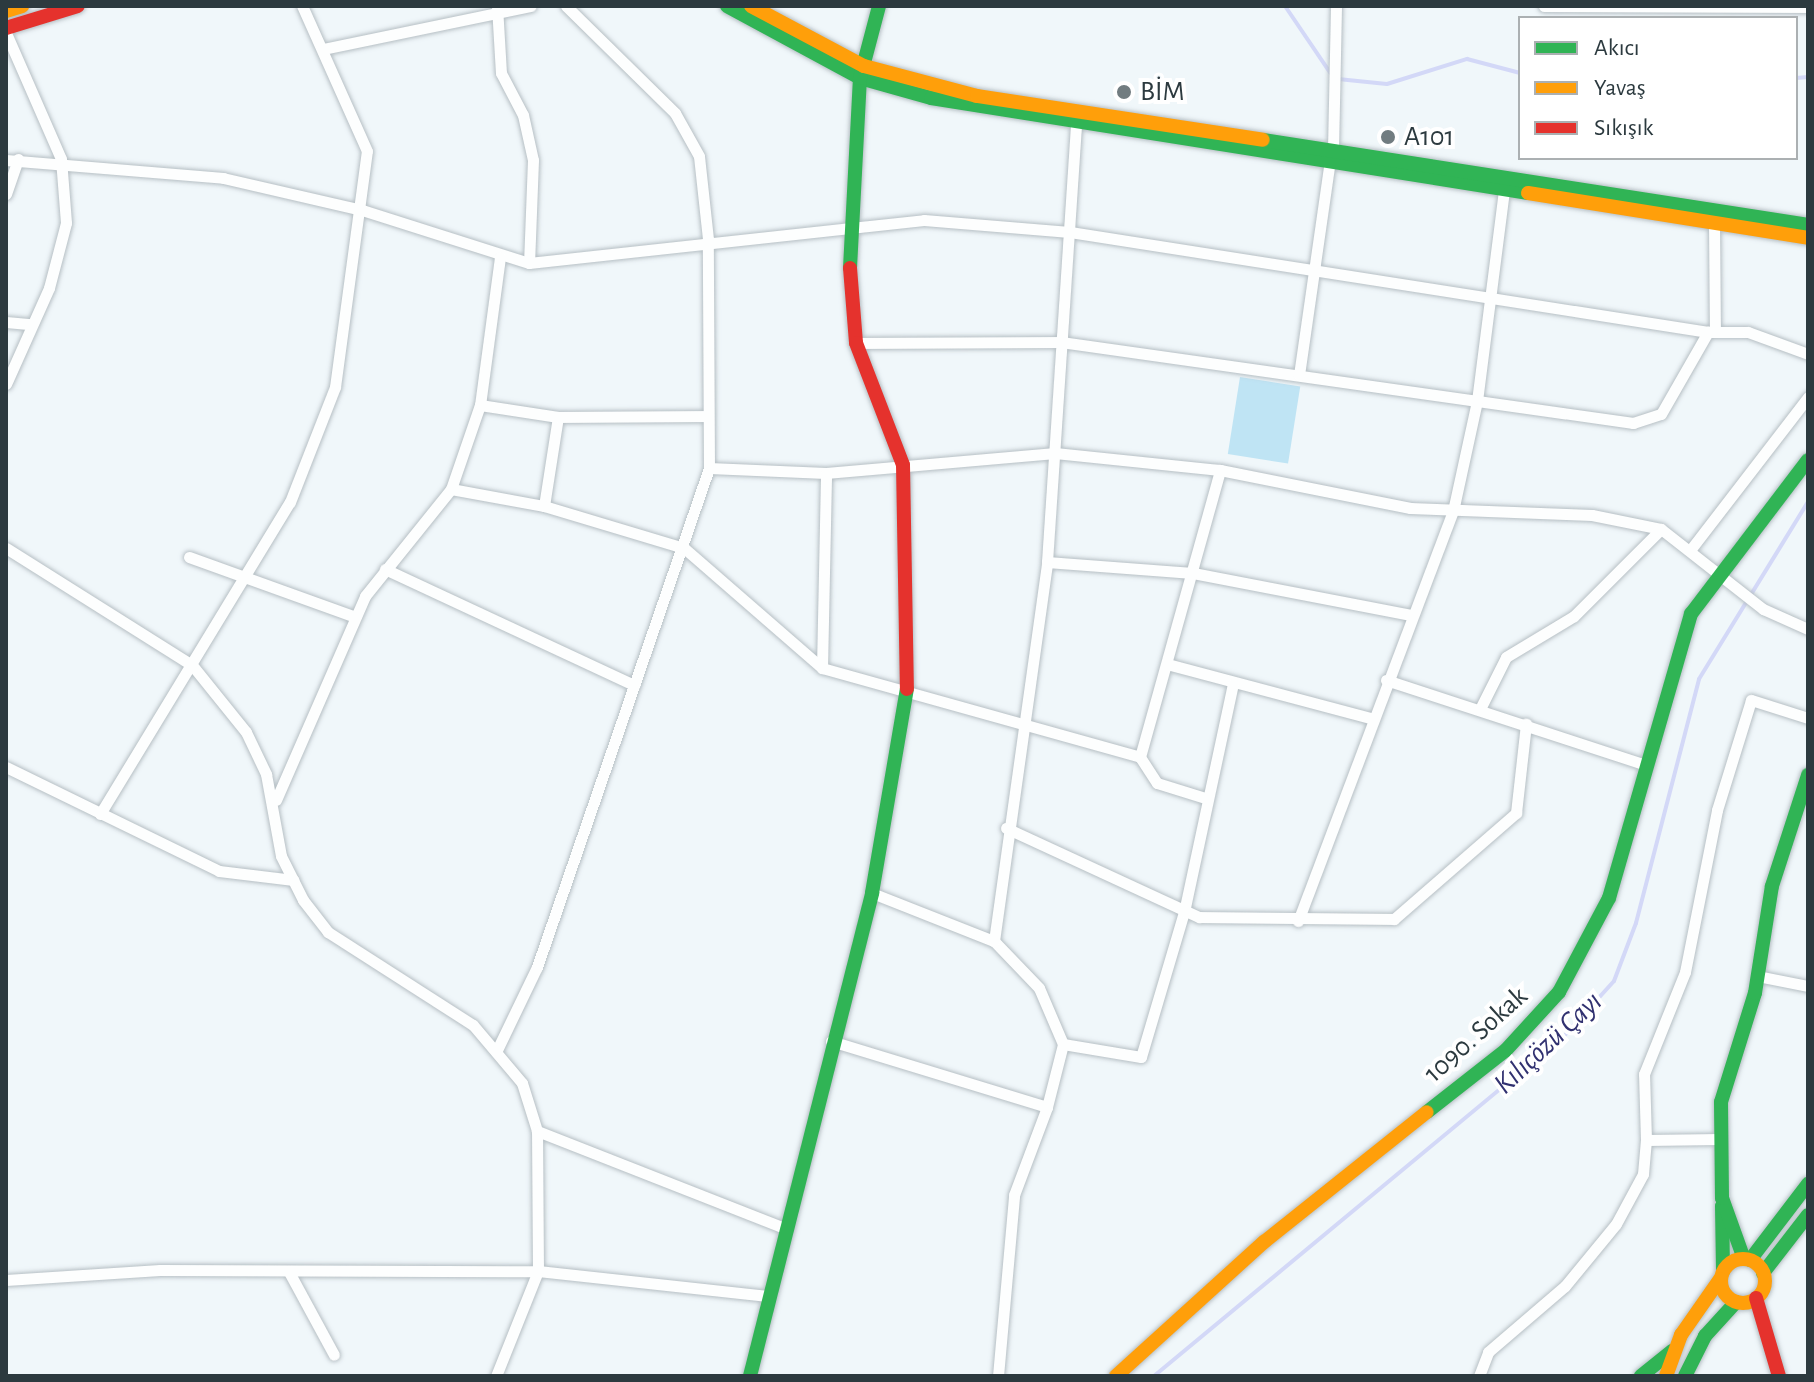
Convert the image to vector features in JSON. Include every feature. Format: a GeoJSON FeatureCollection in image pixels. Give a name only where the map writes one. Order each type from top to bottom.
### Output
{"type":"FeatureCollection","features":[{"type":"Feature","properties":{"kind":"street"},"geometry":{"type":"LineString","coordinates":[[6,11],[22,6]]}},
{"type":"Feature","properties":{"kind":"street"},"geometry":{"type":"LineString","coordinates":[[6,384],[31,324],[66,223],[61,159],[6,30],[78,6]]}},
{"type":"Feature","properties":{"kind":"street"},"geometry":{"type":"LineString","coordinates":[[100,814],[192,665],[241,577],[290,502],[335,387],[362,210],[364,136],[302,6]]}},
{"type":"Feature","properties":{"kind":"street"},"geometry":{"type":"LineString","coordinates":[[323,49],[497,10],[531,6]]}},
{"type":"Feature","properties":{"kind":"street"},"geometry":{"type":"LineString","coordinates":[[497,1050],[537,967],[684,548],[709,468],[708,239],[699,156],[687,131],[632,65],[566,6]]}},
{"type":"Feature","properties":{"kind":"street"},"geometry":{"type":"LineString","coordinates":[[727,6],[862,72],[1076,124],[1332,155],[1504,189],[1808,238]]}},
{"type":"Feature","properties":{"kind":"street"},"geometry":{"type":"LineString","coordinates":[[751,6],[862,72],[1040,107],[1332,155],[1808,225]]}},
{"type":"Feature","properties":{"kind":"street"},"geometry":{"type":"LineString","coordinates":[[750,1376],[831,1041],[872,893],[907,691],[903,465],[882,426],[856,343],[847,227],[862,72],[879,6]]}},
{"type":"Feature","properties":{"kind":"street"},"geometry":{"type":"LineString","coordinates":[[1299,375],[1332,155],[1336,6]]}},
{"type":"Feature","properties":{"kind":"street"},"geometry":{"type":"LineString","coordinates":[[1544,6],[1808,7]]}},
{"type":"Feature","properties":{"kind":"street"},"geometry":{"type":"LineString","coordinates":[[497,10],[501,73],[523,115],[533,160],[529,263]]}},
{"type":"Feature","properties":{"kind":"street"},"geometry":{"type":"LineString","coordinates":[[994,941],[1006,828],[1025,721],[1047,562],[1076,124]]}},
{"type":"Feature","properties":{"kind":"street"},"geometry":{"type":"LineString","coordinates":[[6,194],[12,159],[61,159],[223,178],[362,210],[500,257],[529,263],[708,239],[924,220],[1070,232],[1315,267],[1491,299],[1712,331],[1772,336],[1808,354]]}},
{"type":"Feature","properties":{"kind":"street"},"geometry":{"type":"LineString","coordinates":[[1298,921],[1370,718],[1453,511],[1477,401],[1504,189]]}},
{"type":"Feature","properties":{"kind":"street"},"geometry":{"type":"LineString","coordinates":[[856,343],[1061,342],[1646,422],[1669,403],[1712,331],[1714,223]]}},
{"type":"Feature","properties":{"kind":"street"},"geometry":{"type":"LineString","coordinates":[[276,800],[356,617],[385,569],[451,489],[480,405],[500,257]]}},
{"type":"Feature","properties":{"kind":"street"},"geometry":{"type":"LineString","coordinates":[[6,322],[31,324]]}},
{"type":"Feature","properties":{"kind":"street"},"geometry":{"type":"LineString","coordinates":[[1691,549],[1808,397]]}},
{"type":"Feature","properties":{"kind":"street"},"geometry":{"type":"LineString","coordinates":[[480,405],[558,417],[708,416]]}},
{"type":"Feature","properties":{"kind":"street"},"geometry":{"type":"LineString","coordinates":[[544,506],[558,417]]}},
{"type":"Feature","properties":{"kind":"street"},"geometry":{"type":"LineString","coordinates":[[709,468],[826,473],[1055,453],[1220,470],[1453,511],[1557,511],[1661,529],[1691,549],[1763,609],[1808,629]]}},
{"type":"Feature","properties":{"kind":"street","name":"1090. Sokak"},"geometry":{"type":"LineString","coordinates":[[1116,1376],[1264,1242],[1506,1050],[1544,1011],[1598,926],[1682,635],[1719,572],[1808,460]]}},
{"type":"Feature","properties":{"kind":"street"},"geometry":{"type":"LineString","coordinates":[[1140,757],[1171,665],[1220,470]]}},
{"type":"Feature","properties":{"kind":"street"},"geometry":{"type":"LineString","coordinates":[[822,668],[826,473]]}},
{"type":"Feature","properties":{"kind":"street"},"geometry":{"type":"LineString","coordinates":[[451,489],[544,506],[684,548],[822,668],[1025,721],[1140,757],[1157,783],[1208,799]]}},
{"type":"Feature","properties":{"kind":"street"},"geometry":{"type":"LineString","coordinates":[[1480,709],[1506,657],[1574,616],[1661,529]]}},
{"type":"Feature","properties":{"kind":"street"},"geometry":{"type":"LineString","coordinates":[[6,548],[192,665],[246,732],[276,800],[281,856],[293,880],[328,932],[445,1001],[497,1050],[522,1083],[537,1131],[538,1271],[496,1376]]}},
{"type":"Feature","properties":{"kind":"street"},"geometry":{"type":"LineString","coordinates":[[189,557],[356,617]]}},
{"type":"Feature","properties":{"kind":"street"},"geometry":{"type":"LineString","coordinates":[[1047,562],[1193,573],[1411,615]]}},
{"type":"Feature","properties":{"kind":"street"},"geometry":{"type":"LineString","coordinates":[[385,569],[634,685]]}},
{"type":"Feature","properties":{"kind":"street"},"geometry":{"type":"LineString","coordinates":[[1171,665],[1233,684],[1370,718]]}},
{"type":"Feature","properties":{"kind":"street"},"geometry":{"type":"LineString","coordinates":[[1386,680],[1646,765]]}},
{"type":"Feature","properties":{"kind":"street"},"geometry":{"type":"LineString","coordinates":[[1063,1044],[1141,1057],[1184,912],[1233,684]]}},
{"type":"Feature","properties":{"kind":"street"},"geometry":{"type":"LineString","coordinates":[[1479,1376],[1488,1352],[1565,1286],[1616,1224],[1643,1174],[1646,1140],[1644,1074],[1685,972],[1717,810],[1751,700],[1808,718]]}},
{"type":"Feature","properties":{"kind":"street"},"geometry":{"type":"LineString","coordinates":[[1006,828],[1184,912],[1298,921],[1394,919],[1516,813],[1526,724]]}},
{"type":"Feature","properties":{"kind":"street"},"geometry":{"type":"LineString","coordinates":[[6,767],[219,871],[293,880]]}},
{"type":"Feature","properties":{"kind":"street"},"geometry":{"type":"LineString","coordinates":[[1736,1302],[1722,1275],[1721,1102],[1757,976],[1772,886],[1808,775]]}},
{"type":"Feature","properties":{"kind":"street"},"geometry":{"type":"LineString","coordinates":[[872,893],[994,941],[1039,988],[1063,1044],[1047,1107],[1014,1195],[998,1376]]}},
{"type":"Feature","properties":{"kind":"street"},"geometry":{"type":"LineString","coordinates":[[1757,976],[1808,986]]}},
{"type":"Feature","properties":{"kind":"street"},"geometry":{"type":"LineString","coordinates":[[831,1041],[1047,1107]]}},
{"type":"Feature","properties":{"kind":"street"},"geometry":{"type":"LineString","coordinates":[[537,1131],[785,1228]]}},
{"type":"Feature","properties":{"kind":"street"},"geometry":{"type":"LineString","coordinates":[[1646,1140],[1720,1139]]}},
{"type":"Feature","properties":{"kind":"street"},"geometry":{"type":"LineString","coordinates":[[1666,1376],[1675,1349],[1722,1275],[1747,1260],[1808,1184]]}},
{"type":"Feature","properties":{"kind":"street"},"geometry":{"type":"LineString","coordinates":[[1722,1198],[1747,1260],[1763,1273]]}},
{"type":"Feature","properties":{"kind":"street"},"geometry":{"type":"LineString","coordinates":[[1779,1376],[1756,1298],[1763,1273],[1808,1215]]}},
{"type":"Feature","properties":{"kind":"street"},"geometry":{"type":"LineString","coordinates":[[6,1280],[289,1272],[538,1271],[768,1296]]}},
{"type":"Feature","properties":{"kind":"street"},"geometry":{"type":"LineString","coordinates":[[289,1272],[334,1355]]}},
{"type":"Feature","properties":{"kind":"street"},"geometry":{"type":"LineString","coordinates":[[1685,1376],[1705,1336],[1736,1302],[1756,1298]]}},
{"type":"Feature","properties":{"kind":"street"},"geometry":{"type":"LineString","coordinates":[[761,1330],[761,1376]]}},
{"type":"Feature","properties":{"kind":"street"},"geometry":{"type":"LineString","coordinates":[[1641,1376],[1675,1349]]}},
{"type":"Feature","properties":{"kind":"shaded area"},"geometry":{"type":"Polygon","coordinates":[[[1240,377],[1300,387],[1288,464],[1228,454],[1240,377]]]}},
{"type":"Feature","properties":{"kind":"waterway"},"geometry":{"type":"LineString","coordinates":[[1285,6],[1331,74]]}},
{"type":"Feature","properties":{"kind":"waterway"},"geometry":{"type":"LineString","coordinates":[[1338,79],[1387,84],[1467,59],[1518,72]]}},
{"type":"Feature","properties":{"kind":"waterway"},"geometry":{"type":"LineString","coordinates":[[1798,78],[1808,77]]}},
{"type":"Feature","properties":{"kind":"waterway","name":"Kılıçözü Çayı"},"geometry":{"type":"LineString","coordinates":[[1154,1376],[1564,1036],[1614,981],[1636,923],[1699,679],[1808,502]]}},
{"type":"Feature","properties":{"kind":"traffic: fast"},"geometry":{"type":"LineString","coordinates":[[727,6],[860,78],[931,98],[1528,193]]}},
{"type":"Feature","properties":{"kind":"traffic: fast"},"geometry":{"type":"LineString","coordinates":[[850,268],[860,78],[879,6]]}},
{"type":"Feature","properties":{"kind":"traffic: fast"},"geometry":{"type":"LineString","coordinates":[[1263,140],[1808,225]]}},
{"type":"Feature","properties":{"kind":"traffic: fast"},"geometry":{"type":"LineString","coordinates":[[1427,1112],[1506,1050],[1559,992],[1609,898],[1691,614],[1808,460]]}},
{"type":"Feature","properties":{"kind":"traffic: fast"},"geometry":{"type":"LineString","coordinates":[[750,1376],[872,893],[907,689]]}},
{"type":"Feature","properties":{"kind":"traffic: fast"},"geometry":{"type":"LineString","coordinates":[[1744,1259],[1722,1198],[1721,1102],[1755,993],[1772,886],[1808,775]]}},
{"type":"Feature","properties":{"kind":"traffic: fast"},"geometry":{"type":"LineString","coordinates":[[1750,1260],[1808,1184]]}},
{"type":"Feature","properties":{"kind":"traffic: fast"},"geometry":{"type":"LineString","coordinates":[[1722,1206],[1723,1271]]}},
{"type":"Feature","properties":{"kind":"traffic: fast"},"geometry":{"type":"LineString","coordinates":[[1763,1273],[1808,1215]]}},
{"type":"Feature","properties":{"kind":"traffic: fast"},"geometry":{"type":"LineString","coordinates":[[1685,1376],[1705,1336],[1736,1302]]}},
{"type":"Feature","properties":{"kind":"traffic: fast"},"geometry":{"type":"LineString","coordinates":[[1641,1376],[1672,1351]]}},
{"type":"Feature","properties":{"kind":"traffic: slow"},"geometry":{"type":"LineString","coordinates":[[6,11],[22,6]]}},
{"type":"Feature","properties":{"kind":"traffic: slow"},"geometry":{"type":"LineString","coordinates":[[751,6],[864,66],[977,96],[1263,140]]}},
{"type":"Feature","properties":{"kind":"traffic: slow"},"geometry":{"type":"LineString","coordinates":[[1528,193],[1808,238]]}},
{"type":"Feature","properties":{"kind":"traffic: slow"},"geometry":{"type":"LineString","coordinates":[[1116,1376],[1264,1242],[1427,1112]]}},
{"type":"Feature","properties":{"kind":"traffic: slow"},"geometry":{"type":"LineString","coordinates":[[1743,1259],[1759,1265],[1765,1281],[1759,1297],[1743,1303],[1727,1297],[1721,1281],[1727,1265],[1743,1259]]}},
{"type":"Feature","properties":{"kind":"traffic: slow"},"geometry":{"type":"LineString","coordinates":[[1666,1376],[1681,1335],[1720,1279]]}},
{"type":"Feature","properties":{"kind":"traffic: jam"},"geometry":{"type":"LineString","coordinates":[[6,28],[78,6]]}},
{"type":"Feature","properties":{"kind":"traffic: jam"},"geometry":{"type":"LineString","coordinates":[[850,268],[856,343],[903,465],[907,689]]}},
{"type":"Feature","properties":{"kind":"traffic: jam"},"geometry":{"type":"LineString","coordinates":[[1756,1298],[1779,1376]]}},
{"type":"Feature","properties":{"kind":"place","name":"BİM"},"geometry":{"type":"Point","coordinates":[1124,92]}},
{"type":"Feature","properties":{"kind":"place","name":"A101"},"geometry":{"type":"Point","coordinates":[1388,137]}}]}
